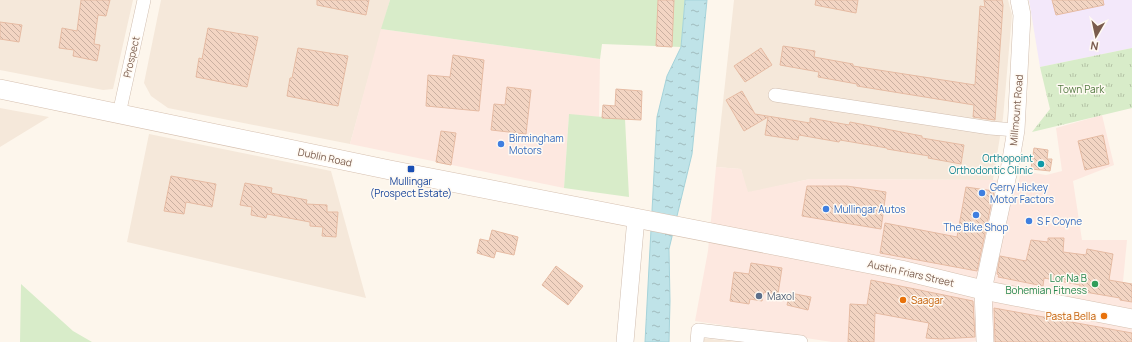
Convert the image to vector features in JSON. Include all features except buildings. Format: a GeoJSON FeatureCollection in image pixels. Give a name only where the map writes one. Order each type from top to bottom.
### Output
{"type":"FeatureCollection","features":[{"type":"Feature","properties":{"kind":"main road","name":"Dublin Road"},"geometry":{"type":"LineString","coordinates":[[0,89],[390,170],[691,228]]}},
{"type":"Feature","properties":{"kind":"main road","name":"Austin Friars Street"},"geometry":{"type":"LineString","coordinates":[[691,228],[901,270],[983,290],[1132,319]]}},
{"type":"Feature","properties":{"kind":"street","name":"Prospect"},"geometry":{"type":"LineString","coordinates":[[119,114],[144,0]]}},
{"type":"Feature","properties":{"kind":"street","name":"Millmount Road"},"geometry":{"type":"LineString","coordinates":[[985,342],[983,290],[1016,130],[1022,15],[1019,0]]}},
{"type":"Feature","properties":{"kind":"street"},"geometry":{"type":"LineString","coordinates":[[775,95],[990,128],[1016,130]]}},
{"type":"Feature","properties":{"kind":"street"},"geometry":{"type":"LineString","coordinates":[[625,342],[643,219]]}},
{"type":"Feature","properties":{"kind":"street"},"geometry":{"type":"LineString","coordinates":[[697,342],[698,330],[801,342]]}},
{"type":"Feature","properties":{"kind":"shaded area"},"geometry":{"type":"Polygon","coordinates":[[[0,0],[133,0],[113,89],[103,90],[0,70],[0,0]]]}},
{"type":"Feature","properties":{"kind":"shaded area"},"geometry":{"type":"Polygon","coordinates":[[[161,0],[390,0],[350,144],[168,108],[151,96],[144,83],[161,0]]]}},
{"type":"Feature","properties":{"kind":"shaded area"},"geometry":{"type":"Polygon","coordinates":[[[734,0],[1008,0],[1012,15],[1003,118],[993,180],[810,179],[747,193],[741,169],[716,167],[734,0]]]}},
{"type":"Feature","properties":{"kind":"shaded area"},"geometry":{"type":"Polygon","coordinates":[[[1029,0],[1132,0],[1132,48],[1040,67],[1029,0]]]}},
{"type":"Feature","properties":{"kind":"shaded area"},"geometry":{"type":"Polygon","coordinates":[[[381,29],[600,59],[599,117],[569,115],[564,188],[350,144],[381,29]]]}},
{"type":"Feature","properties":{"kind":"shaded area"},"geometry":{"type":"Polygon","coordinates":[[[0,108],[49,117],[0,147],[0,108]]]}},
{"type":"Feature","properties":{"kind":"shaded area"},"geometry":{"type":"Polygon","coordinates":[[[1102,115],[1114,165],[1073,181],[1082,240],[1127,240],[1123,282],[1132,284],[1132,342],[832,342],[695,321],[708,251],[716,167],[741,169],[748,192],[810,179],[993,180],[1018,184],[1021,171],[1046,175],[1062,171],[1056,128],[1102,115]]]}},
{"type":"Feature","properties":{"kind":"shaded area"},"geometry":{"type":"Polygon","coordinates":[[[149,134],[331,171],[366,298],[127,242],[149,134]]]}},
{"type":"Feature","properties":{"kind":"shaded area"},"geometry":{"type":"Polygon","coordinates":[[[693,337],[738,342],[692,342],[693,337]]]}},
{"type":"Feature","properties":{"kind":"green space"},"geometry":{"type":"Polygon","coordinates":[[[390,0],[685,0],[681,47],[602,44],[600,59],[381,29],[390,0]]]}},
{"type":"Feature","properties":{"kind":"green space","name":"Town Park"},"geometry":{"type":"Polygon","coordinates":[[[1132,48],[1132,108],[1032,132],[1050,109],[1040,67],[1132,48]]]}},
{"type":"Feature","properties":{"kind":"green space"},"geometry":{"type":"Polygon","coordinates":[[[569,114],[625,119],[629,197],[564,188],[569,114]]]}},
{"type":"Feature","properties":{"kind":"green space"},"geometry":{"type":"Polygon","coordinates":[[[21,284],[73,331],[92,342],[20,342],[21,284]]]}},
{"type":"Feature","properties":{"kind":"water"},"geometry":{"type":"Polygon","coordinates":[[[685,0],[707,0],[692,154],[669,249],[669,342],[645,342],[657,117],[667,76],[681,47],[685,0]]]}},
{"type":"Feature","properties":{"kind":"place","name":"Birmingham Motors"},"geometry":{"type":"Point","coordinates":[501,144]}},
{"type":"Feature","properties":{"kind":"place","name":"Orthopoint Orthodontic Clinic"},"geometry":{"type":"Point","coordinates":[1041,164]}},
{"type":"Feature","properties":{"kind":"place","name":"Mullingar (Prospect Estate)"},"geometry":{"type":"Point","coordinates":[411,169]}},
{"type":"Feature","properties":{"kind":"place","name":"Gerry Hickey Motor Factors"},"geometry":{"type":"Point","coordinates":[982,193]}},
{"type":"Feature","properties":{"kind":"place","name":"Mullingar Autos"},"geometry":{"type":"Point","coordinates":[826,209]}},
{"type":"Feature","properties":{"kind":"place","name":"The Bike Shop"},"geometry":{"type":"Point","coordinates":[976,215]}},
{"type":"Feature","properties":{"kind":"place","name":"S F Coyne"},"geometry":{"type":"Point","coordinates":[1029,221]}},
{"type":"Feature","properties":{"kind":"place","name":"Lor Na B Bohemian Fitness"},"geometry":{"type":"Point","coordinates":[1095,284]}},
{"type":"Feature","properties":{"kind":"place","name":"Maxol"},"geometry":{"type":"Point","coordinates":[759,296]}},
{"type":"Feature","properties":{"kind":"place","name":"Saagar"},"geometry":{"type":"Point","coordinates":[903,300]}},
{"type":"Feature","properties":{"kind":"place","name":"Pasta Bella"},"geometry":{"type":"Point","coordinates":[1104,316]}}]}
